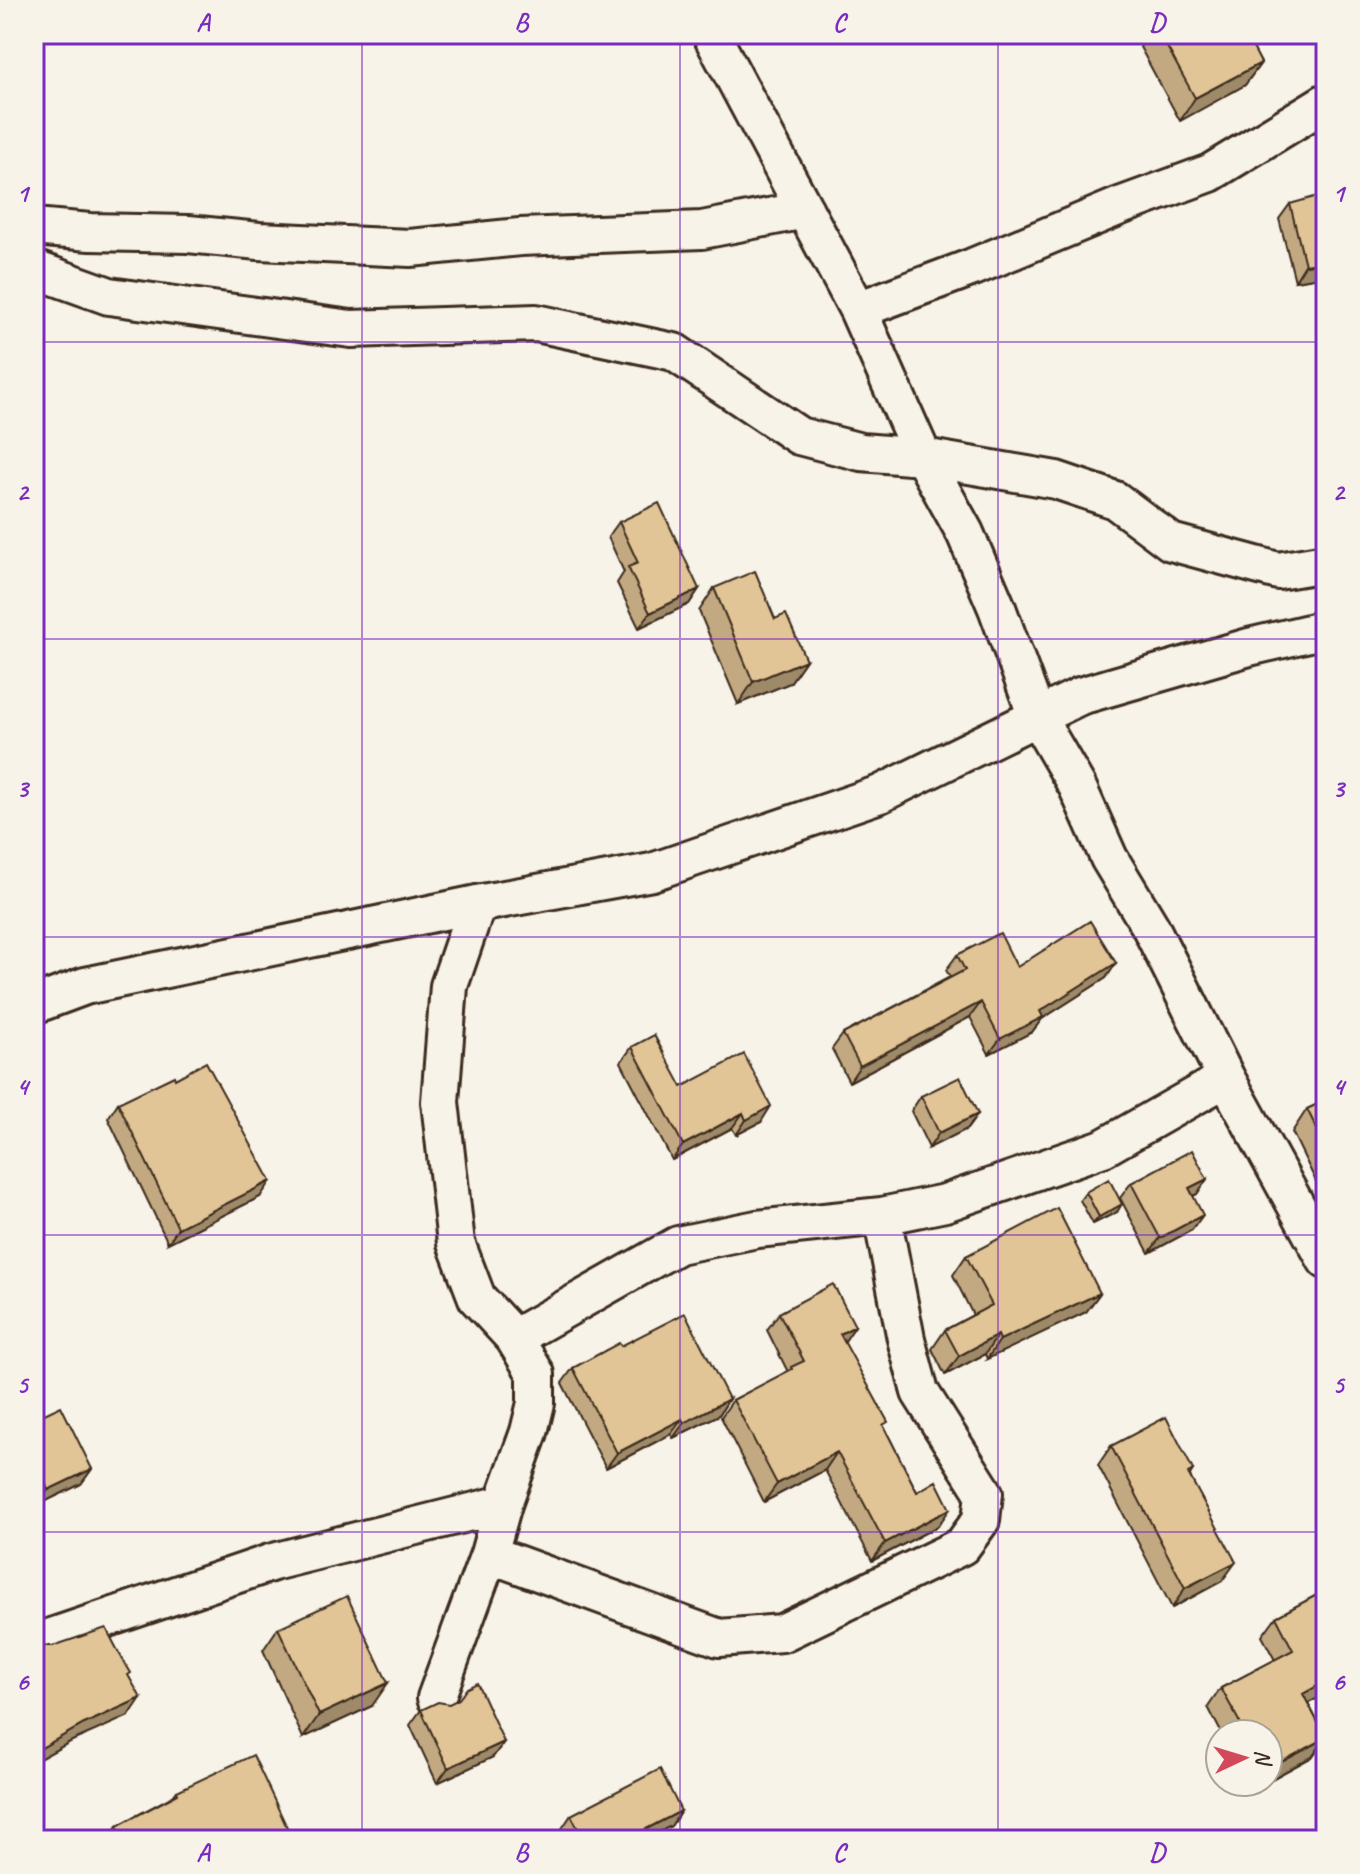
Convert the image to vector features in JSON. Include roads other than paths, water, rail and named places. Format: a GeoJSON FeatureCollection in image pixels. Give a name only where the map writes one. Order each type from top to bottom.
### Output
{"type":"FeatureCollection","features":[{"type":"Feature","properties":{"kind":"street"},"geometry":{"type":"LineString","coordinates":[[711,34],[858,310],[923,457],[970,546],[997,608],[1037,717],[1077,786],[1109,858],[1150,926],[1226,1078],[1326,1260]]}},
{"type":"Feature","properties":{"kind":"street"},"geometry":{"type":"LineString","coordinates":[[858,310],[1210,173],[1326,102]]}},
{"type":"Feature","properties":{"kind":"street"},"geometry":{"type":"LineString","coordinates":[[34,227],[410,248],[520,237],[702,230],[805,210]]}},
{"type":"Feature","properties":{"kind":"street"},"geometry":{"type":"LineString","coordinates":[[34,269],[109,296],[351,329],[536,323],[644,345],[674,352],[799,436],[861,452],[923,457],[1056,480],[1115,500],[1171,542],[1278,571],[1326,563]]}},
{"type":"Feature","properties":{"kind":"street"},"geometry":{"type":"LineString","coordinates":[[34,1005],[85,986],[477,904],[667,868],[880,794],[1080,696],[1249,647],[1326,629]]}},
{"type":"Feature","properties":{"kind":"street"},"geometry":{"type":"LineString","coordinates":[[436,1698],[489,1554],[536,1403],[536,1374],[514,1338],[477,1298],[456,1243],[440,1102],[449,986],[477,904]]}},
{"type":"Feature","properties":{"kind":"street"},"geometry":{"type":"LineString","coordinates":[[514,1338],[678,1245],[757,1229],[882,1216],[945,1203],[1103,1148],[1226,1078]]}},
{"type":"Feature","properties":{"kind":"street"},"geometry":{"type":"LineString","coordinates":[[489,1554],[719,1638],[782,1633],[962,1546],[981,1520],[984,1493],[920,1392],[906,1339],[882,1216]]}},
{"type":"Feature","properties":{"kind":"street"},"geometry":{"type":"LineString","coordinates":[[34,1643],[273,1562],[503,1504]]}}]}
